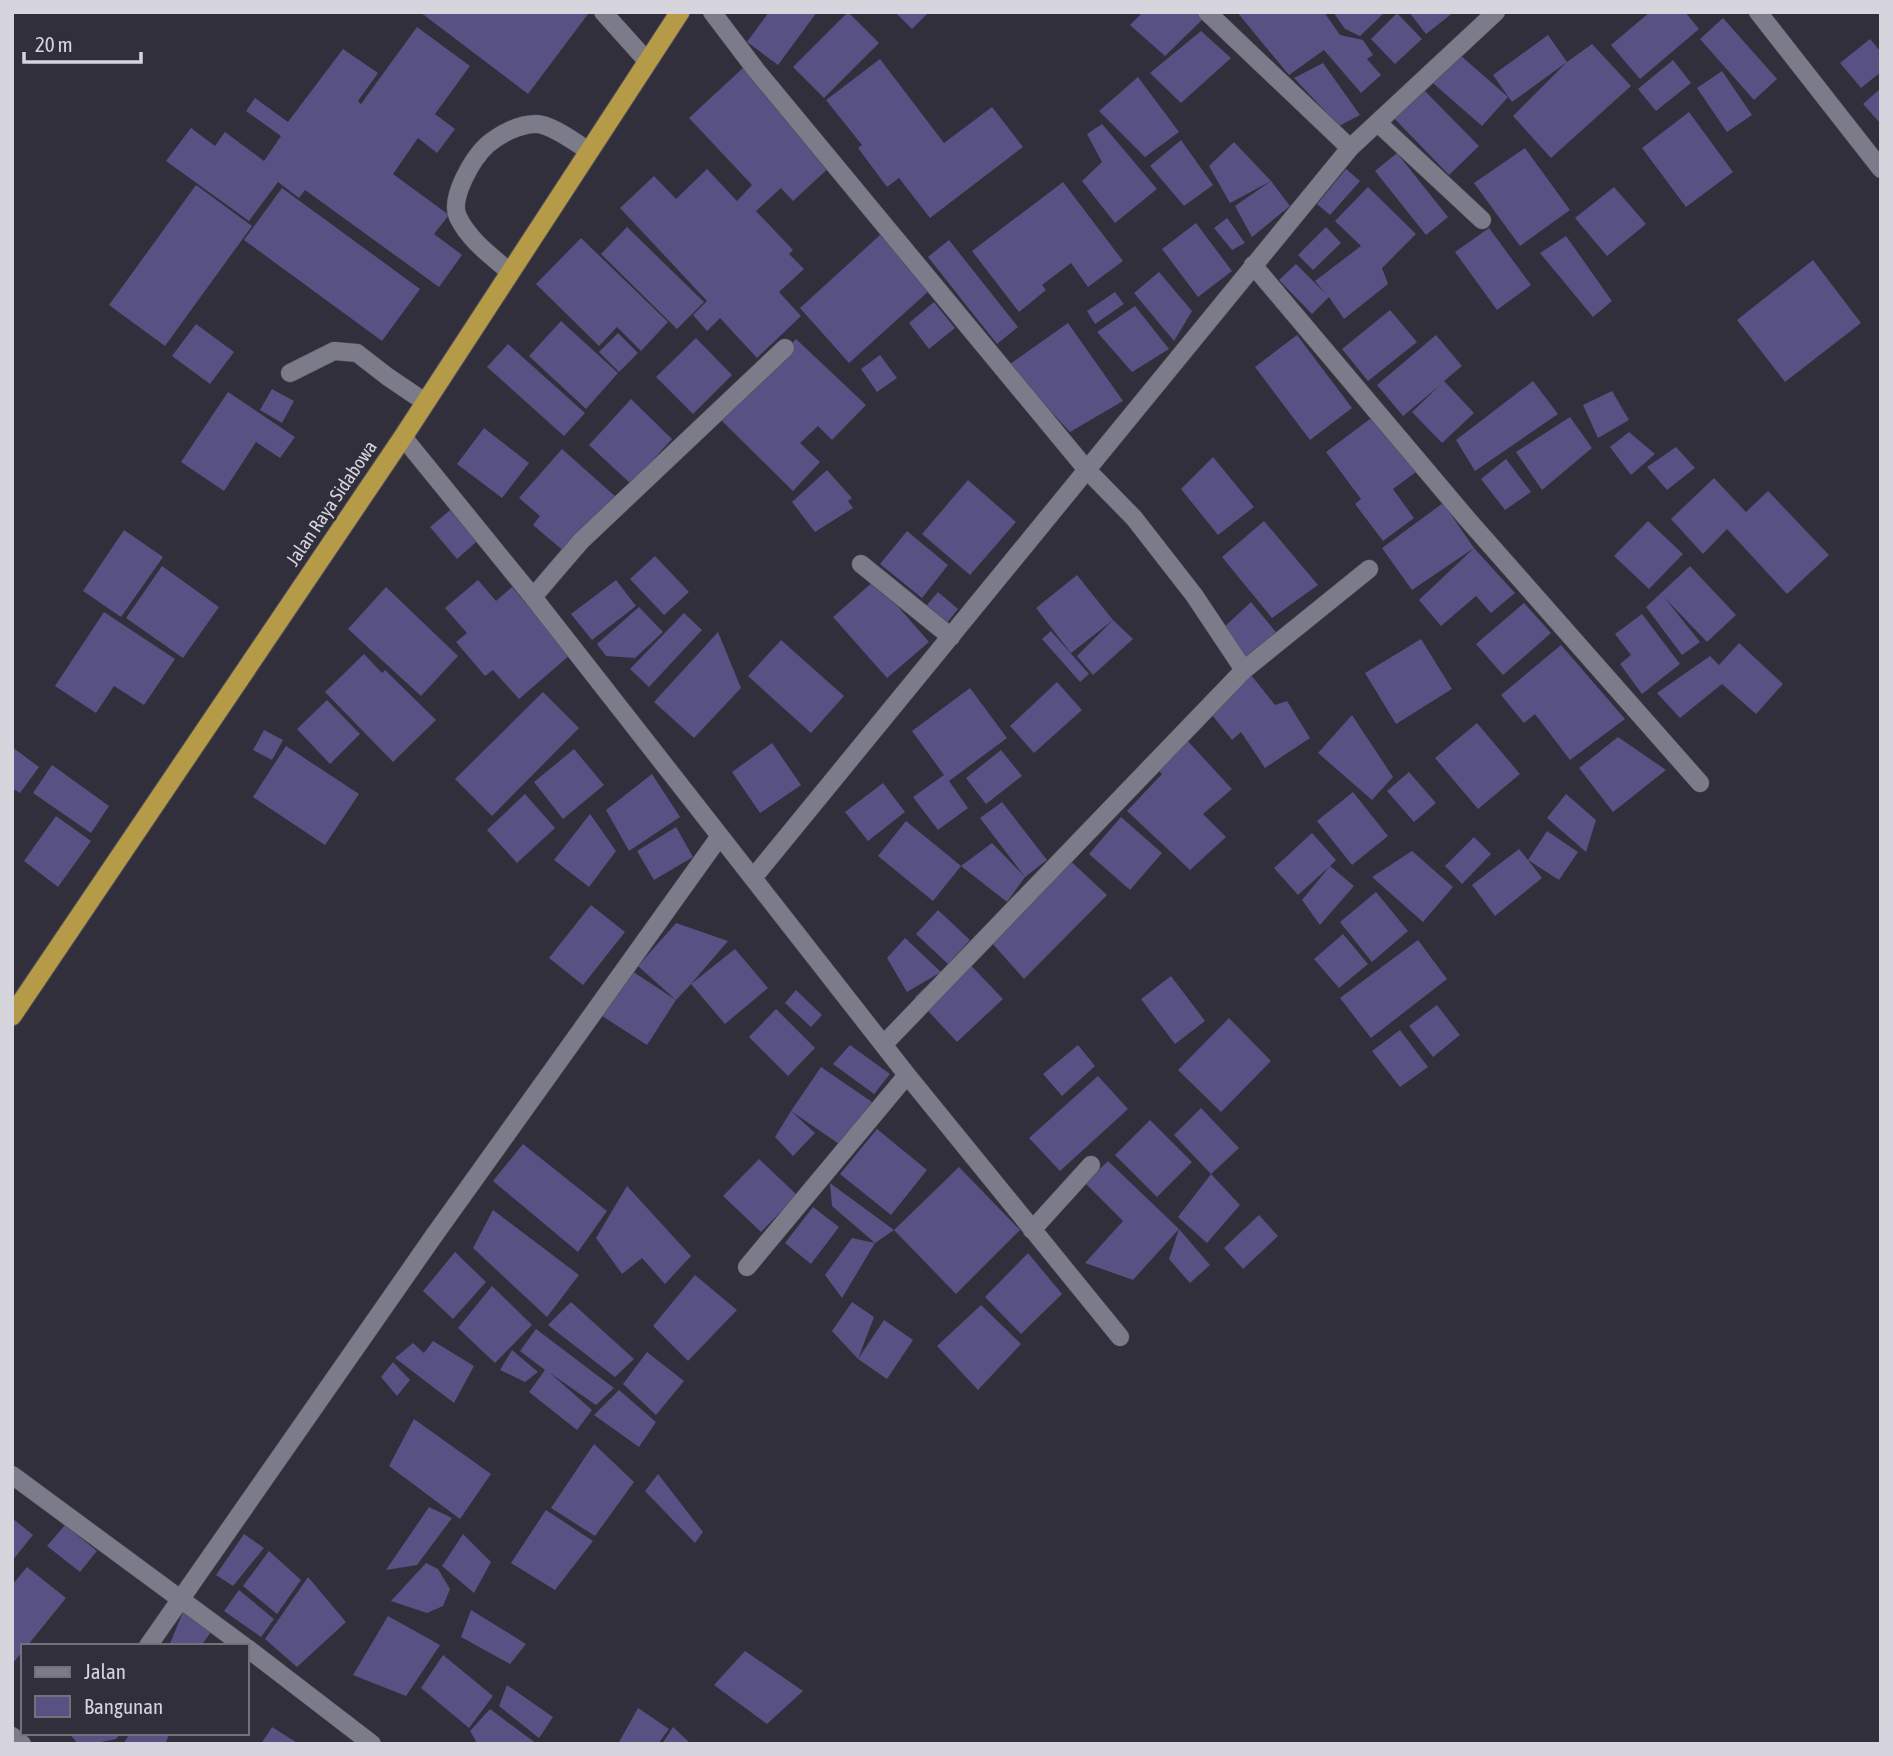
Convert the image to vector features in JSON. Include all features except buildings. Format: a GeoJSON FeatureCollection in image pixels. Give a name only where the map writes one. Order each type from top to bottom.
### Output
{"type":"FeatureCollection","features":[{"type":"Feature","properties":{"kind":"highway","name":"Jalan Raya Sidabowa"},"geometry":{"type":"LineString","coordinates":[[12,1016],[403,437],[680,12]]}},
{"type":"Feature","properties":{"kind":"street"},"geometry":{"type":"LineString","coordinates":[[603,12],[647,61]]}},
{"type":"Feature","properties":{"kind":"street"},"geometry":{"type":"LineString","coordinates":[[712,12],[765,81],[1087,470],[1134,518],[1194,595],[1244,670]]}},
{"type":"Feature","properties":{"kind":"street"},"geometry":{"type":"LineString","coordinates":[[1207,12],[1350,148]]}},
{"type":"Feature","properties":{"kind":"street"},"geometry":{"type":"LineString","coordinates":[[753,878],[1350,148],[1496,12]]}},
{"type":"Feature","properties":{"kind":"street"},"geometry":{"type":"LineString","coordinates":[[1758,12],[1881,169]]}},
{"type":"Feature","properties":{"kind":"street"},"geometry":{"type":"LineString","coordinates":[[1378,123],[1482,220]]}},
{"type":"Feature","properties":{"kind":"street"},"geometry":{"type":"LineString","coordinates":[[510,272],[481,248],[457,216],[457,189],[485,146],[509,130],[538,124],[562,134],[589,151]]}},
{"type":"Feature","properties":{"kind":"street"},"geometry":{"type":"LineString","coordinates":[[1253,265],[1469,521],[1700,783]]}},
{"type":"Feature","properties":{"kind":"street"},"geometry":{"type":"LineString","coordinates":[[533,597],[581,541],[785,348]]}},
{"type":"Feature","properties":{"kind":"street"},"geometry":{"type":"LineString","coordinates":[[290,373],[334,351],[357,353],[425,402]]}},
{"type":"Feature","properties":{"kind":"street"},"geometry":{"type":"LineString","coordinates":[[403,437],[533,597],[907,1075],[1119,1337]]}},
{"type":"Feature","properties":{"kind":"street"},"geometry":{"type":"LineString","coordinates":[[861,564],[951,637]]}},
{"type":"Feature","properties":{"kind":"street"},"geometry":{"type":"LineString","coordinates":[[884,1044],[1244,670],[1369,569]]}},
{"type":"Feature","properties":{"kind":"street"},"geometry":{"type":"LineString","coordinates":[[149,1644],[433,1237],[720,836]]}},
{"type":"Feature","properties":{"kind":"street"},"geometry":{"type":"LineString","coordinates":[[747,1267],[907,1075]]}},
{"type":"Feature","properties":{"kind":"street"},"geometry":{"type":"LineString","coordinates":[[1032,1230],[1091,1165]]}},
{"type":"Feature","properties":{"kind":"street"},"geometry":{"type":"LineString","coordinates":[[12,1475],[241,1644]]}},
{"type":"Feature","properties":{"kind":"street"},"geometry":{"type":"LineString","coordinates":[[248,1649],[372,1744]]}},
{"type":"Feature","properties":{"kind":"street"},"geometry":{"type":"LineString","coordinates":[[12,1736],[23,1744]]}}]}
